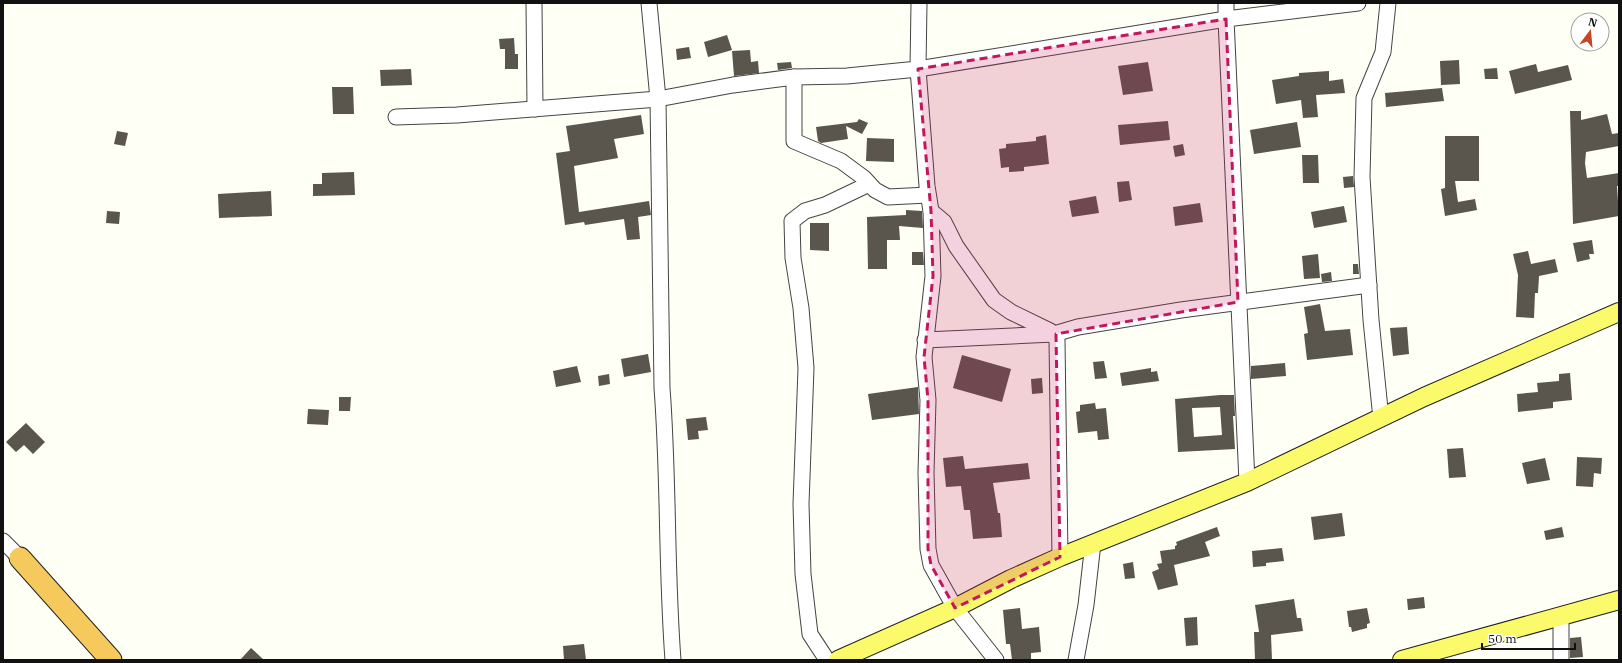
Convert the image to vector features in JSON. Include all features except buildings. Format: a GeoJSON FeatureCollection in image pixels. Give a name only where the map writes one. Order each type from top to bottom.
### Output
{"type":"FeatureCollection","features":[{"type":"Feature","properties":{"kind":"highway"},"geometry":{"type":"LineString","coordinates":[[20,558],[111,660]]}},
{"type":"Feature","properties":{"kind":"main road"},"geometry":{"type":"LineString","coordinates":[[838,660],[955,608],[1060,556],[1246,482],[1384,417],[1619,312]]}},
{"type":"Feature","properties":{"kind":"main road"},"geometry":{"type":"LineString","coordinates":[[1402,660],[1436,656],[1561,616],[1619,600]]}},
{"type":"Feature","properties":{"kind":"street"},"geometry":{"type":"LineString","coordinates":[[534,3],[535,109]]}},
{"type":"Feature","properties":{"kind":"street"},"geometry":{"type":"LineString","coordinates":[[649,3],[658,99],[662,388],[665,424],[669,613],[673,660]]}},
{"type":"Feature","properties":{"kind":"street"},"geometry":{"type":"LineString","coordinates":[[919,3],[918,69],[928,195],[931,211],[933,276],[924,357],[928,400],[926,473],[928,549],[931,566],[955,608],[996,660]]}},
{"type":"Feature","properties":{"kind":"street"},"geometry":{"type":"LineString","coordinates":[[1226,3],[1246,482]]}},
{"type":"Feature","properties":{"kind":"street"},"geometry":{"type":"LineString","coordinates":[[396,117],[535,109],[658,99],[733,85],[794,77],[847,76],[918,69],[1226,19],[1358,3]]}},
{"type":"Feature","properties":{"kind":"street"},"geometry":{"type":"LineString","coordinates":[[1384,417],[1380,409],[1369,285],[1362,177],[1364,98],[1383,52],[1388,3]]}},
{"type":"Feature","properties":{"kind":"street"},"geometry":{"type":"LineString","coordinates":[[794,77],[794,141],[841,161],[875,190],[888,197],[928,195]]}},
{"type":"Feature","properties":{"kind":"street"},"geometry":{"type":"LineString","coordinates":[[827,660],[810,634],[803,574],[801,504],[806,368],[801,308],[793,258],[792,221],[805,211],[825,204],[869,184]]}},
{"type":"Feature","properties":{"kind":"street"},"geometry":{"type":"LineString","coordinates":[[931,211],[944,222],[956,246],[994,300],[1054,334],[1057,340],[1060,556]]}},
{"type":"Feature","properties":{"kind":"street"},"geometry":{"type":"LineString","coordinates":[[925,340],[1054,334],[1078,327],[1238,302],[1369,285]]}},
{"type":"Feature","properties":{"kind":"street"},"geometry":{"type":"LineString","coordinates":[[3,541],[20,558]]}},
{"type":"Feature","properties":{"kind":"street"},"geometry":{"type":"LineString","coordinates":[[1076,660],[1086,605],[1093,543]]}},
{"type":"Feature","properties":{"kind":"street"},"geometry":{"type":"LineString","coordinates":[[1561,616],[1561,660]]}},
{"type":"Feature","properties":{"kind":"highlighted area"},"geometry":{"type":"Polygon","coordinates":[[[1226,19],[1238,302],[1056,334],[1060,557],[955,608],[931,565],[928,549],[928,400],[924,357],[933,276],[931,211],[918,69],[1226,19]]]}}]}
